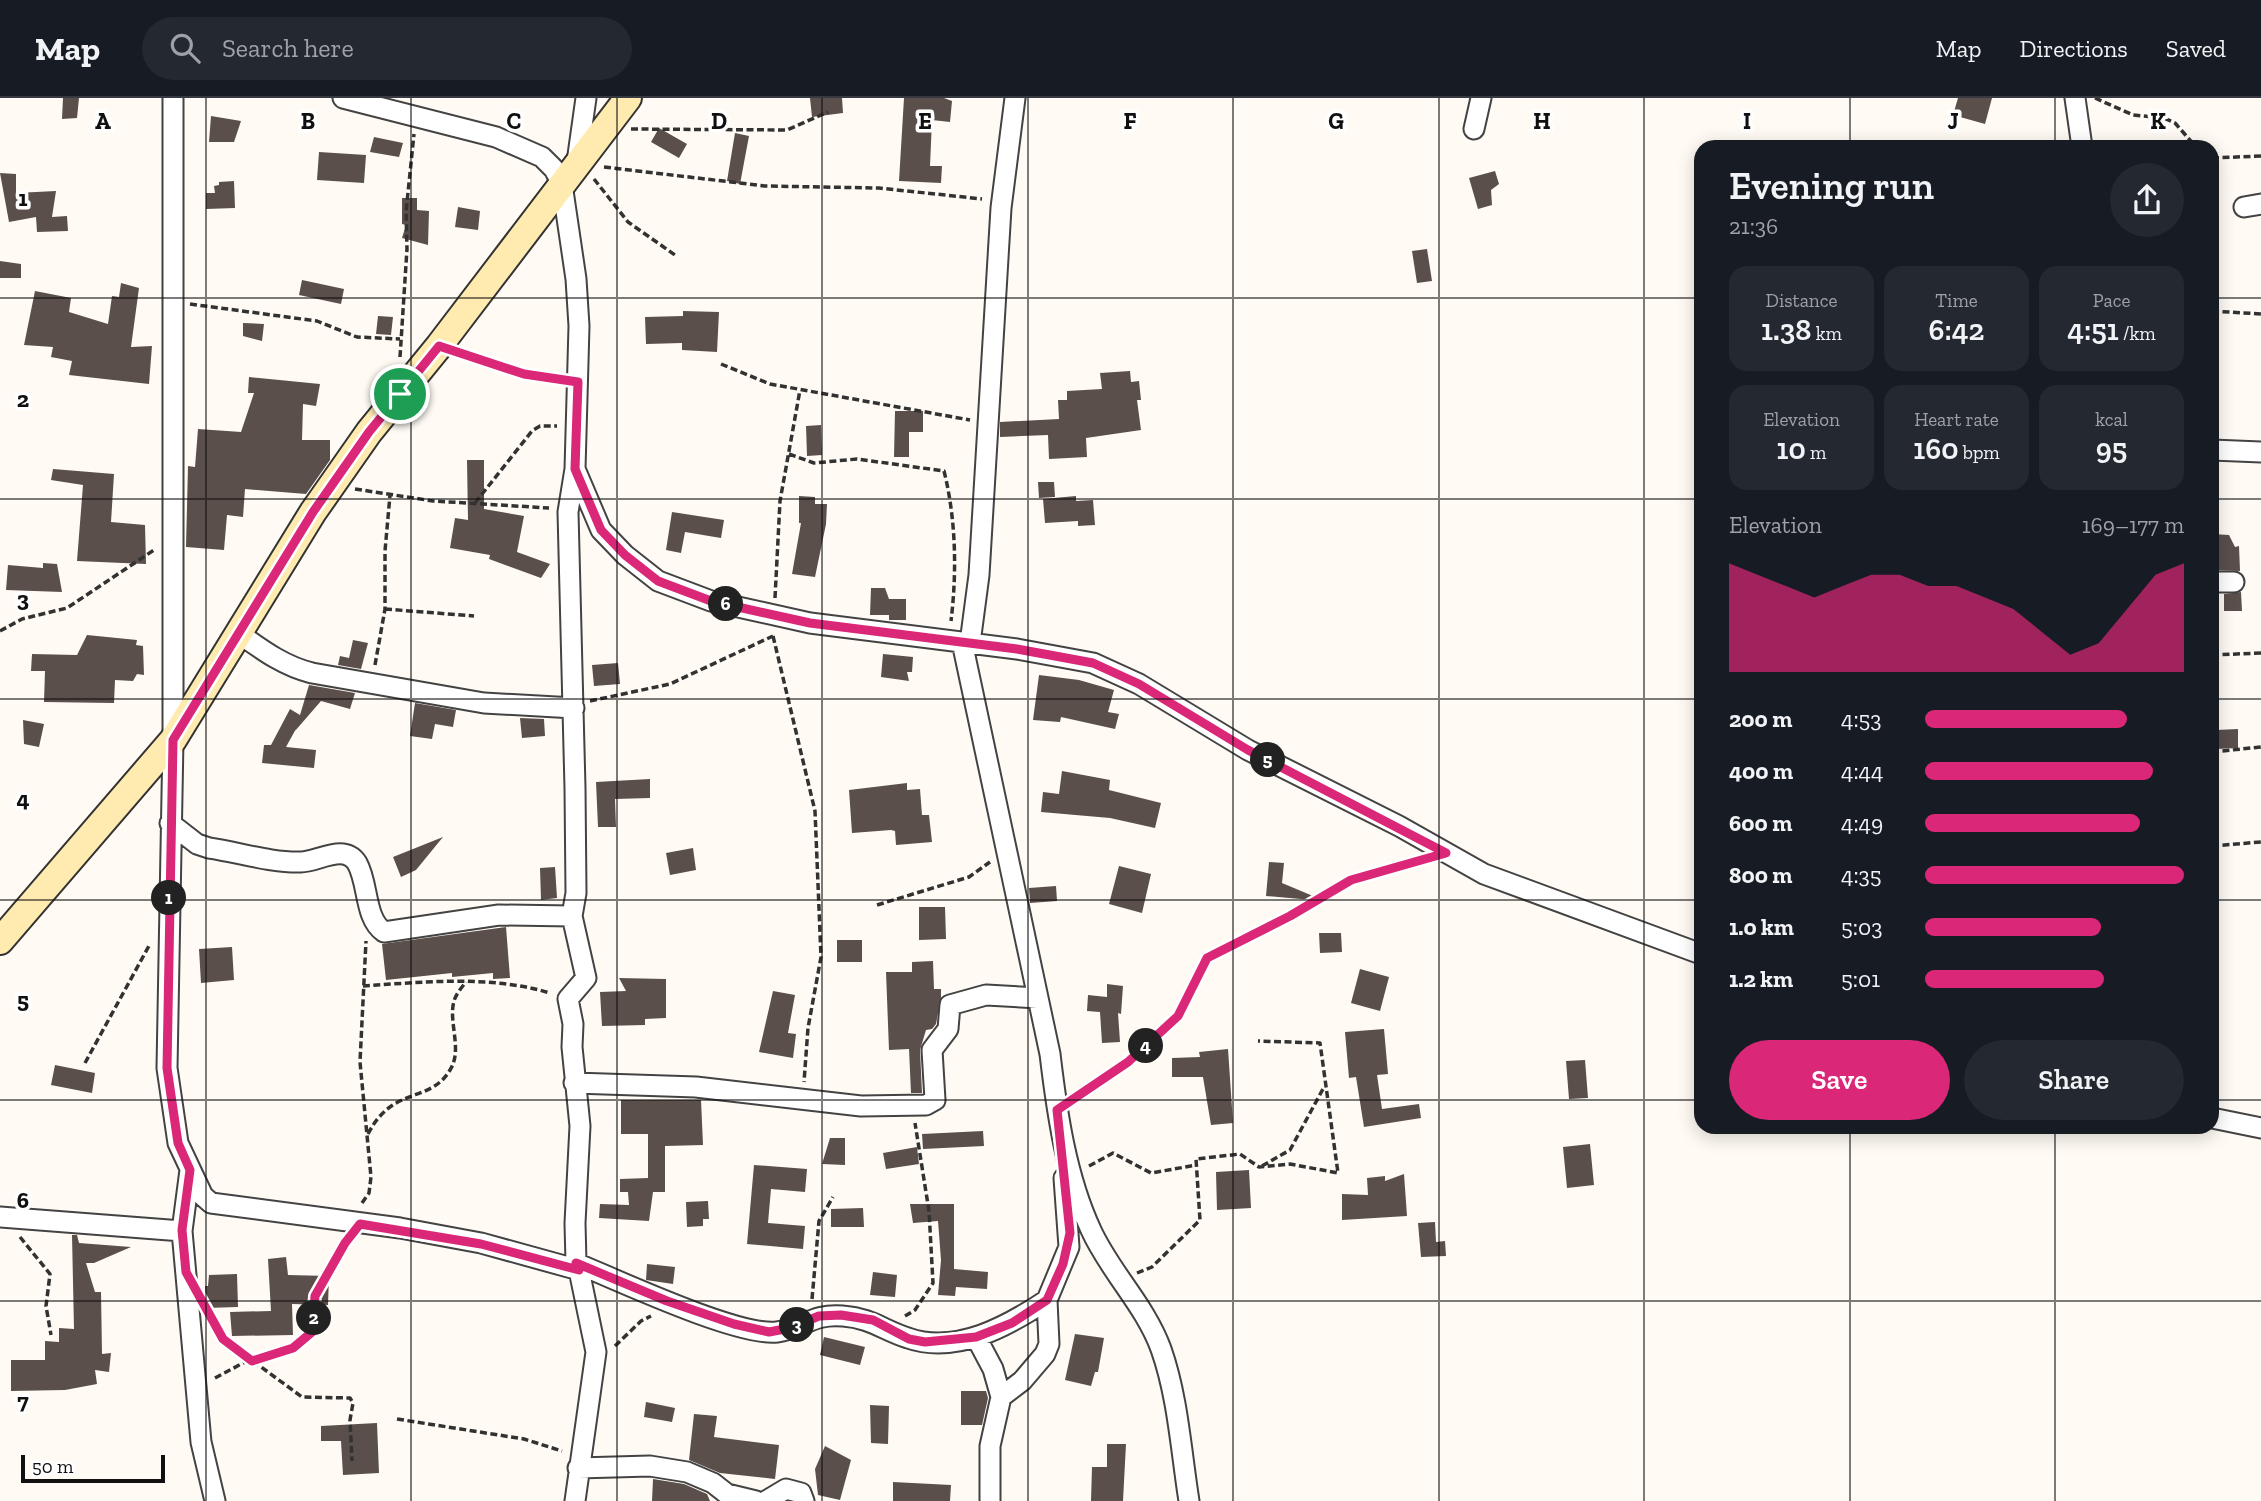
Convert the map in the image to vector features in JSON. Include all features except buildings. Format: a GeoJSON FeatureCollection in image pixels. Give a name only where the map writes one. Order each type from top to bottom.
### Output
{"type":"FeatureCollection","features":[{"type":"Feature","properties":{"kind":"street"},"geometry":{"type":"LineString","coordinates":[[173,98],[173,740],[167,1068],[178,1143],[203,1196],[211,1203],[481,1244],[578,1266],[675,1304],[734,1324],[769,1332],[790,1328],[819,1316],[841,1315],[873,1320],[909,1339],[925,1342],[976,1337],[1012,1323],[1047,1300]]}},
{"type":"Feature","properties":{"kind":"street"},"geometry":{"type":"LineString","coordinates":[[343,98],[496,136],[529,150],[554,169],[574,170]]}},
{"type":"Feature","properties":{"kind":"street"},"geometry":{"type":"LineString","coordinates":[[575,1501],[596,1352],[578,1266],[575,1223],[580,1126],[574,1083],[573,1024],[568,999],[586,978],[572,916],[576,893],[568,512],[578,435],[574,170],[586,98]]}},
{"type":"Feature","properties":{"kind":"street"},"geometry":{"type":"LineString","coordinates":[[0,941],[173,740],[237,632],[332,485],[628,98]]}},
{"type":"Feature","properties":{"kind":"street"},"geometry":{"type":"LineString","coordinates":[[1001,1397],[1022,1381],[1045,1354],[1050,1334],[1047,1300],[1069,1247],[1069,1216],[1050,1055],[960,642],[979,575],[986,423],[1001,208],[1015,98]]}},
{"type":"Feature","properties":{"kind":"street"},"geometry":{"type":"LineString","coordinates":[[1474,129],[1481,98]]}},
{"type":"Feature","properties":{"kind":"street"},"geometry":{"type":"LineString","coordinates":[[2075,98],[2081,140]]}},
{"type":"Feature","properties":{"kind":"street"},"geometry":{"type":"LineString","coordinates":[[2219,450],[2261,452]]}},
{"type":"Feature","properties":{"kind":"street"},"geometry":{"type":"LineString","coordinates":[[575,469],[601,530],[625,555],[658,581],[711,601],[807,622],[1093,663],[1139,684],[1248,750],[1484,874],[1694,951]]}},
{"type":"Feature","properties":{"kind":"street"},"geometry":{"type":"LineString","coordinates":[[2219,582],[2234,582]]}},
{"type":"Feature","properties":{"kind":"street"},"geometry":{"type":"LineString","coordinates":[[237,632],[294,669],[484,703],[574,708]]}},
{"type":"Feature","properties":{"kind":"street"},"geometry":{"type":"LineString","coordinates":[[170,823],[197,844],[209,848],[301,862],[331,855],[348,855],[355,860],[362,876],[371,912],[379,929],[392,933],[499,915],[572,916]]}},
{"type":"Feature","properties":{"kind":"street"},"geometry":{"type":"LineString","coordinates":[[574,1083],[696,1087],[861,1106],[926,1105],[934,1100],[932,1050],[948,1029],[950,1005],[986,995],[1038,998]]}},
{"type":"Feature","properties":{"kind":"street"},"geometry":{"type":"LineString","coordinates":[[1057,1113],[1090,1229],[1161,1349],[1171,1385],[1189,1501]]}},
{"type":"Feature","properties":{"kind":"street"},"geometry":{"type":"LineString","coordinates":[[2219,1119],[2261,1128]]}},
{"type":"Feature","properties":{"kind":"street"},"geometry":{"type":"LineString","coordinates":[[190,1170],[182,1230],[204,1456],[204,1501]]}},
{"type":"Feature","properties":{"kind":"street"},"geometry":{"type":"LineString","coordinates":[[0,1217],[182,1230]]}},
{"type":"Feature","properties":{"kind":"street"},"geometry":{"type":"LineString","coordinates":[[976,1337],[993,1369],[1001,1397],[990,1446],[989,1501]]}},
{"type":"Feature","properties":{"kind":"street"},"geometry":{"type":"LineString","coordinates":[[204,1456],[215,1501]]}},
{"type":"Feature","properties":{"kind":"street"},"geometry":{"type":"LineString","coordinates":[[578,1468],[650,1466],[687,1472],[713,1483],[727,1494],[756,1501]]}},
{"type":"Feature","properties":{"kind":"street"},"geometry":{"type":"LineString","coordinates":[[766,1501],[786,1489],[801,1493],[804,1501]]}},
{"type":"Feature","properties":{"kind":"path"},"geometry":{"type":"LineString","coordinates":[[2095,98],[2133,115],[2164,118],[2175,123],[2190,140]]}},
{"type":"Feature","properties":{"kind":"path"},"geometry":{"type":"LineString","coordinates":[[601,131],[659,128],[787,130],[828,112]]}},
{"type":"Feature","properties":{"kind":"path"},"geometry":{"type":"LineString","coordinates":[[400,394],[400,339],[407,249],[406,212],[416,117]]}},
{"type":"Feature","properties":{"kind":"path"},"geometry":{"type":"LineString","coordinates":[[2219,158],[2261,156]]}},
{"type":"Feature","properties":{"kind":"path"},"geometry":{"type":"LineString","coordinates":[[574,170],[765,186],[879,188],[980,198],[1001,208]]}},
{"type":"Feature","properties":{"kind":"path"},"geometry":{"type":"LineString","coordinates":[[574,170],[628,222],[675,255]]}},
{"type":"Feature","properties":{"kind":"path"},"geometry":{"type":"LineString","coordinates":[[173,301],[317,321],[357,337],[400,339]]}},
{"type":"Feature","properties":{"kind":"path"},"geometry":{"type":"LineString","coordinates":[[2219,311],[2261,314]]}},
{"type":"Feature","properties":{"kind":"path"},"geometry":{"type":"LineString","coordinates":[[439,346],[524,374],[578,382]]}},
{"type":"Feature","properties":{"kind":"path"},"geometry":{"type":"LineString","coordinates":[[720,364],[770,384],[986,423]]}},
{"type":"Feature","properties":{"kind":"path"},"geometry":{"type":"LineString","coordinates":[[774,614],[780,502],[800,390]]}},
{"type":"Feature","properties":{"kind":"path"},"geometry":{"type":"LineString","coordinates":[[475,504],[536,428],[565,428],[578,435]]}},
{"type":"Feature","properties":{"kind":"path"},"geometry":{"type":"LineString","coordinates":[[789,454],[814,463],[857,458],[944,471],[950,495],[954,592],[960,642]]}},
{"type":"Feature","properties":{"kind":"path"},"geometry":{"type":"LineString","coordinates":[[332,485],[390,495],[475,504],[533,506],[568,512]]}},
{"type":"Feature","properties":{"kind":"path"},"geometry":{"type":"LineString","coordinates":[[371,684],[386,609],[384,551],[390,495]]}},
{"type":"Feature","properties":{"kind":"path"},"geometry":{"type":"LineString","coordinates":[[0,631],[22,619],[58,612],[75,604],[172,536]]}},
{"type":"Feature","properties":{"kind":"path"},"geometry":{"type":"LineString","coordinates":[[386,609],[474,616]]}},
{"type":"Feature","properties":{"kind":"path"},"geometry":{"type":"LineString","coordinates":[[574,708],[608,695],[670,684],[807,622]]}},
{"type":"Feature","properties":{"kind":"path"},"geometry":{"type":"LineString","coordinates":[[773,636],[815,811],[821,957],[808,1028],[803,1098]]}},
{"type":"Feature","properties":{"kind":"path"},"geometry":{"type":"LineString","coordinates":[[2219,655],[2261,653]]}},
{"type":"Feature","properties":{"kind":"path"},"geometry":{"type":"LineString","coordinates":[[2219,751],[2261,747]]}},
{"type":"Feature","properties":{"kind":"path"},"geometry":{"type":"LineString","coordinates":[[2219,845],[2261,842]]}},
{"type":"Feature","properties":{"kind":"path"},"geometry":{"type":"LineString","coordinates":[[877,905],[969,877],[984,869],[1006,846]]}},
{"type":"Feature","properties":{"kind":"path"},"geometry":{"type":"LineString","coordinates":[[1057,1113],[1128,1062],[1178,1016],[1207,958],[1290,916],[1351,880],[1446,853]]}},
{"type":"Feature","properties":{"kind":"path"},"geometry":{"type":"LineString","coordinates":[[197,1392],[224,1371],[293,1348],[312,1332],[315,1296],[369,1193],[371,1177],[360,1062],[363,986],[371,912]]}},
{"type":"Feature","properties":{"kind":"path"},"geometry":{"type":"LineString","coordinates":[[85,1063],[152,940]]}},
{"type":"Feature","properties":{"kind":"path"},"geometry":{"type":"LineString","coordinates":[[363,986],[466,982],[525,985],[568,999]]}},
{"type":"Feature","properties":{"kind":"path"},"geometry":{"type":"LineString","coordinates":[[366,1137],[385,1108],[401,1098],[428,1090],[450,1071],[454,1060],[454,1000],[466,982]]}},
{"type":"Feature","properties":{"kind":"path"},"geometry":{"type":"LineString","coordinates":[[1122,1279],[1152,1267],[1200,1220],[1196,1159],[1240,1154],[1259,1167],[1290,1164],[1338,1173],[1320,1043],[1258,1041]]}},
{"type":"Feature","properties":{"kind":"path"},"geometry":{"type":"LineString","coordinates":[[1259,1167],[1290,1150],[1325,1085]]}},
{"type":"Feature","properties":{"kind":"path"},"geometry":{"type":"LineString","coordinates":[[885,1328],[915,1310],[933,1283],[929,1211],[911,1105]]}},
{"type":"Feature","properties":{"kind":"path"},"geometry":{"type":"LineString","coordinates":[[1074,1175],[1112,1153],[1151,1173],[1197,1165]]}},
{"type":"Feature","properties":{"kind":"path"},"geometry":{"type":"LineString","coordinates":[[804,1321],[811,1306],[819,1221],[833,1197]]}},
{"type":"Feature","properties":{"kind":"path"},"geometry":{"type":"LineString","coordinates":[[17,1234],[50,1274],[46,1306],[51,1335]]}},
{"type":"Feature","properties":{"kind":"path"},"geometry":{"type":"LineString","coordinates":[[592,1373],[605,1356],[641,1321],[675,1304]]}},
{"type":"Feature","properties":{"kind":"path"},"geometry":{"type":"LineString","coordinates":[[207,1313],[223,1339],[302,1397],[350,1398],[354,1403],[349,1420],[352,1461]]}},
{"type":"Feature","properties":{"kind":"path"},"geometry":{"type":"LineString","coordinates":[[397,1419],[524,1439],[560,1449],[578,1468]]}},
{"type":"Feature","properties":{"kind":"route"},"geometry":{"type":"LineString","coordinates":[[439,346],[524,374],[578,382],[575,469],[601,530],[625,555],[658,581],[711,601],[810,623],[1017,649],[1093,663],[1139,684],[1189,717],[1248,750],[1399,826],[1446,853],[1351,880],[1290,916],[1207,958],[1178,1016],[1128,1062],[1057,1110],[1069,1216],[1069,1247],[1047,1300],[1012,1323],[987,1334],[953,1341],[925,1342],[909,1339],[873,1320],[841,1315],[819,1316],[790,1328],[769,1332],[734,1324],[667,1301],[576,1263],[579,1270],[481,1244],[400,1228],[360,1224],[345,1243],[315,1296],[312,1332],[293,1348],[252,1361],[223,1339],[186,1272],[182,1230],[190,1170],[178,1143],[167,1068],[173,740],[313,512],[369,432],[400,394],[439,346]]}}]}
